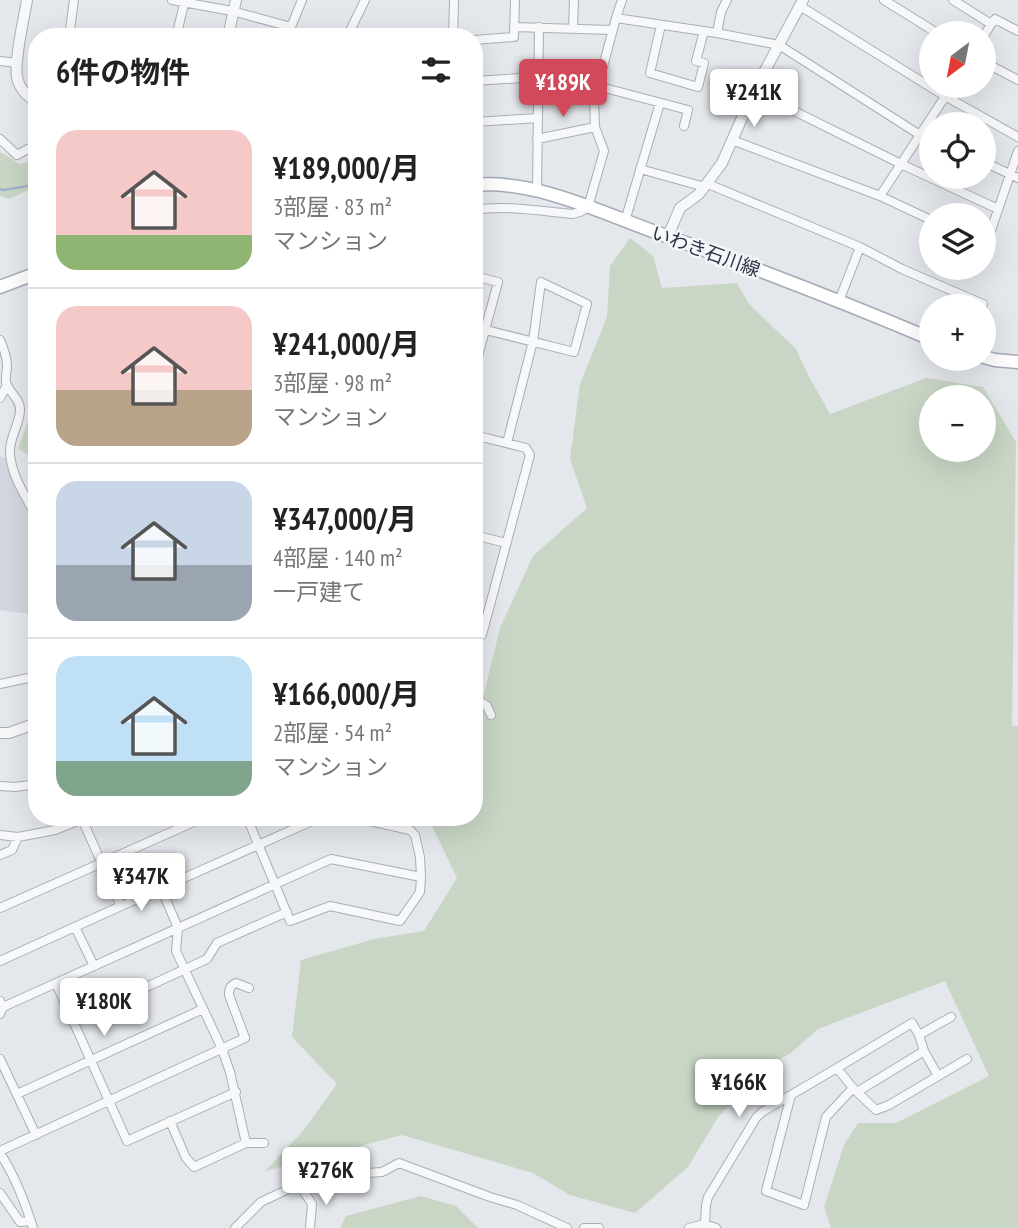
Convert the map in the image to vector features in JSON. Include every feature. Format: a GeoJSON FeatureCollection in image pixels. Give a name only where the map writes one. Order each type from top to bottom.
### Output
{"type":"FeatureCollection","features":[{"type":"Feature","properties":{"kind":"main road","name":"いわき石川線"},"geometry":{"type":"LineString","coordinates":[[483,186],[503,185],[537,191],[588,207],[839,301],[919,334]]}},
{"type":"Feature","properties":{"kind":"main road"},"geometry":{"type":"LineString","coordinates":[[0,287],[28,276]]}},
{"type":"Feature","properties":{"kind":"main road"},"geometry":{"type":"LineString","coordinates":[[996,360],[1018,362]]}},
{"type":"Feature","properties":{"kind":"street"},"geometry":{"type":"LineString","coordinates":[[27,0],[16,76],[28,95]]}},
{"type":"Feature","properties":{"kind":"street"},"geometry":{"type":"LineString","coordinates":[[70,28],[74,0]]}},
{"type":"Feature","properties":{"kind":"street"},"geometry":{"type":"LineString","coordinates":[[172,0],[234,5],[291,27],[302,0]]}},
{"type":"Feature","properties":{"kind":"street"},"geometry":{"type":"LineString","coordinates":[[351,28],[366,0]]}},
{"type":"Feature","properties":{"kind":"street"},"geometry":{"type":"LineString","coordinates":[[483,39],[514,37],[515,0]]}},
{"type":"Feature","properties":{"kind":"street"},"geometry":{"type":"LineString","coordinates":[[573,29],[574,0]]}},
{"type":"Feature","properties":{"kind":"street"},"geometry":{"type":"LineString","coordinates":[[483,209],[510,208],[572,214],[588,207],[604,151],[595,127],[594,100],[611,30],[622,0]]}},
{"type":"Feature","properties":{"kind":"street"},"geometry":{"type":"LineString","coordinates":[[717,33],[721,12],[727,0]]}},
{"type":"Feature","properties":{"kind":"street"},"geometry":{"type":"LineString","coordinates":[[884,0],[919,22]]}},
{"type":"Feature","properties":{"kind":"street"},"geometry":{"type":"LineString","coordinates":[[953,0],[986,21]]}},
{"type":"Feature","properties":{"kind":"street"},"geometry":{"type":"LineString","coordinates":[[178,28],[185,1]]}},
{"type":"Feature","properties":{"kind":"street"},"geometry":{"type":"LineString","coordinates":[[453,28],[454,1]]}},
{"type":"Feature","properties":{"kind":"street"},"geometry":{"type":"LineString","coordinates":[[668,236],[680,208],[693,200],[722,163],[754,91],[801,3],[919,79]]}},
{"type":"Feature","properties":{"kind":"street"},"geometry":{"type":"LineString","coordinates":[[230,28],[234,5]]}},
{"type":"Feature","properties":{"kind":"street"},"geometry":{"type":"LineString","coordinates":[[616,18],[779,45],[919,134]]}},
{"type":"Feature","properties":{"kind":"street"},"geometry":{"type":"LineString","coordinates":[[993,21],[995,19],[1018,31]]}},
{"type":"Feature","properties":{"kind":"street"},"geometry":{"type":"LineString","coordinates":[[661,24],[650,73],[698,87],[704,64],[696,61],[704,31]]}},
{"type":"Feature","properties":{"kind":"street"},"geometry":{"type":"LineString","coordinates":[[514,27],[611,30]]}},
{"type":"Feature","properties":{"kind":"street"},"geometry":{"type":"LineString","coordinates":[[537,191],[539,27]]}},
{"type":"Feature","properties":{"kind":"street"},"geometry":{"type":"LineString","coordinates":[[0,61],[17,63]]}},
{"type":"Feature","properties":{"kind":"street"},"geometry":{"type":"LineString","coordinates":[[996,68],[1018,80]]}},
{"type":"Feature","properties":{"kind":"street"},"geometry":{"type":"LineString","coordinates":[[483,80],[538,77]]}},
{"type":"Feature","properties":{"kind":"street"},"geometry":{"type":"LineString","coordinates":[[597,86],[688,110],[684,126]]}},
{"type":"Feature","properties":{"kind":"street"},"geometry":{"type":"LineString","coordinates":[[754,91],[998,209]]}},
{"type":"Feature","properties":{"kind":"street"},"geometry":{"type":"LineString","coordinates":[[949,98],[1018,137]]}},
{"type":"Feature","properties":{"kind":"street"},"geometry":{"type":"LineString","coordinates":[[625,221],[660,103]]}},
{"type":"Feature","properties":{"kind":"street"},"geometry":{"type":"LineString","coordinates":[[483,121],[538,118]]}},
{"type":"Feature","properties":{"kind":"street"},"geometry":{"type":"LineString","coordinates":[[537,139],[595,127]]}},
{"type":"Feature","properties":{"kind":"street"},"geometry":{"type":"LineString","coordinates":[[880,196],[919,137]]}},
{"type":"Feature","properties":{"kind":"street"},"geometry":{"type":"LineString","coordinates":[[0,139],[18,155],[28,149]]}},
{"type":"Feature","properties":{"kind":"street"},"geometry":{"type":"LineString","coordinates":[[732,140],[880,196],[919,214]]}},
{"type":"Feature","properties":{"kind":"street"},"geometry":{"type":"LineString","coordinates":[[996,215],[1014,176],[1018,151]]}},
{"type":"Feature","properties":{"kind":"street"},"geometry":{"type":"LineString","coordinates":[[996,168],[1014,176]]}},
{"type":"Feature","properties":{"kind":"street"},"geometry":{"type":"LineString","coordinates":[[640,169],[706,186],[860,247],[902,269],[961,294]]}},
{"type":"Feature","properties":{"kind":"street"},"geometry":{"type":"LineString","coordinates":[[839,301],[860,247]]}},
{"type":"Feature","properties":{"kind":"street"},"geometry":{"type":"LineString","coordinates":[[483,278],[498,282],[483,337]]}},
{"type":"Feature","properties":{"kind":"street"},"geometry":{"type":"LineString","coordinates":[[485,330],[533,341],[574,352],[587,304],[541,282],[533,341],[507,443]]}},
{"type":"Feature","properties":{"kind":"street"},"geometry":{"type":"LineString","coordinates":[[0,341],[6,352],[7,368],[0,398]]}},
{"type":"Feature","properties":{"kind":"street"},"geometry":{"type":"LineString","coordinates":[[4,382],[15,397],[20,411],[11,441],[11,463],[28,500]]}},
{"type":"Feature","properties":{"kind":"street"},"geometry":{"type":"LineString","coordinates":[[483,437],[526,448],[530,455],[483,631]]}},
{"type":"Feature","properties":{"kind":"street"},"geometry":{"type":"LineString","coordinates":[[483,537],[506,543]]}},
{"type":"Feature","properties":{"kind":"street"},"geometry":{"type":"LineString","coordinates":[[0,684],[28,678]]}},
{"type":"Feature","properties":{"kind":"street"},"geometry":{"type":"LineString","coordinates":[[483,704],[491,715]]}},
{"type":"Feature","properties":{"kind":"street"},"geometry":{"type":"LineString","coordinates":[[0,733],[9,733],[28,726]]}},
{"type":"Feature","properties":{"kind":"street"},"geometry":{"type":"LineString","coordinates":[[0,786],[28,785]]}},
{"type":"Feature","properties":{"kind":"street"},"geometry":{"type":"LineString","coordinates":[[0,835],[18,837],[64,826]]}},
{"type":"Feature","properties":{"kind":"street"},"geometry":{"type":"LineString","coordinates":[[86,826],[121,906]]}},
{"type":"Feature","properties":{"kind":"street"},"geometry":{"type":"LineString","coordinates":[[0,908],[185,826]]}},
{"type":"Feature","properties":{"kind":"street"},"geometry":{"type":"LineString","coordinates":[[251,826],[290,921],[330,905],[400,921],[420,892],[421,857],[415,835],[410,830],[392,826]]}},
{"type":"Feature","properties":{"kind":"street"},"geometry":{"type":"LineString","coordinates":[[0,961],[301,826]]}},
{"type":"Feature","properties":{"kind":"street"},"geometry":{"type":"LineString","coordinates":[[0,855],[12,850],[18,837]]}},
{"type":"Feature","properties":{"kind":"street"},"geometry":{"type":"LineString","coordinates":[[1,1007],[331,859],[421,877]]}},
{"type":"Feature","properties":{"kind":"street"},"geometry":{"type":"LineString","coordinates":[[161,888],[178,928],[176,951],[222,1049],[236,1092],[246,1143]]}},
{"type":"Feature","properties":{"kind":"street"},"geometry":{"type":"LineString","coordinates":[[73,1021],[207,959],[217,943],[286,912]]}},
{"type":"Feature","properties":{"kind":"street"},"geometry":{"type":"LineString","coordinates":[[75,927],[94,966]]}},
{"type":"Feature","properties":{"kind":"street"},"geometry":{"type":"LineString","coordinates":[[56,983],[127,1141],[236,1092]]}},
{"type":"Feature","properties":{"kind":"street"},"geometry":{"type":"LineString","coordinates":[[0,1193],[19,1225],[32,1225],[24,1199],[2,1151],[245,1038],[229,989],[236,983],[249,988]]}},
{"type":"Feature","properties":{"kind":"street"},"geometry":{"type":"LineString","coordinates":[[17,1094],[203,1009]]}},
{"type":"Feature","properties":{"kind":"street"},"geometry":{"type":"LineString","coordinates":[[919,1035],[951,1017]]}},
{"type":"Feature","properties":{"kind":"street"},"geometry":{"type":"LineString","coordinates":[[705,1224],[708,1197],[762,1112],[912,1023],[938,1076]]}},
{"type":"Feature","properties":{"kind":"street"},"geometry":{"type":"LineString","coordinates":[[791,1095],[766,1191],[804,1205],[826,1117],[855,1090],[924,1051]]}},
{"type":"Feature","properties":{"kind":"street"},"geometry":{"type":"LineString","coordinates":[[0,1059],[36,1135]]}},
{"type":"Feature","properties":{"kind":"street"},"geometry":{"type":"LineString","coordinates":[[837,1068],[876,1110],[967,1059]]}},
{"type":"Feature","properties":{"kind":"street"},"geometry":{"type":"LineString","coordinates":[[170,1121],[186,1158],[194,1167],[246,1143],[264,1143]]}},
{"type":"Feature","properties":{"kind":"street"},"geometry":{"type":"LineString","coordinates":[[235,1228],[261,1202],[299,1184],[337,1174],[382,1172],[399,1163],[517,1205],[567,1228]]}},
{"type":"Feature","properties":{"kind":"street"},"geometry":{"type":"LineString","coordinates":[[299,1184],[312,1204],[310,1228]]}},
{"type":"Feature","properties":{"kind":"street"},"geometry":{"type":"LineString","coordinates":[[689,1228],[705,1224],[716,1228]]}},
{"type":"Feature","properties":{"kind":"street"},"geometry":{"type":"LineString","coordinates":[[584,1228],[599,1228]]}},
{"type":"Feature","properties":{"kind":"shaded area"},"geometry":{"type":"Polygon","coordinates":[[[0,456],[5,458],[28,508],[28,614],[0,610],[0,456]]]}},
{"type":"Feature","properties":{"kind":"green space"},"geometry":{"type":"Polygon","coordinates":[[[0,152],[20,164],[28,162],[28,190],[9,199],[0,196],[0,152]]]}},
{"type":"Feature","properties":{"kind":"green space"},"geometry":{"type":"Polygon","coordinates":[[[630,238],[653,256],[662,288],[737,283],[749,304],[796,349],[830,414],[926,378],[970,385],[919,385],[919,462],[996,462],[996,409],[1016,442],[1012,726],[1018,726],[1018,1228],[831,1228],[824,1207],[844,1145],[858,1123],[896,1123],[989,1076],[945,981],[818,1029],[791,1053],[772,1063],[718,1117],[688,1167],[635,1213],[570,1195],[533,1173],[402,1135],[265,1171],[303,1131],[337,1084],[292,1037],[301,960],[374,939],[424,931],[457,878],[432,826],[483,826],[483,697],[500,628],[533,556],[587,508],[570,459],[580,384],[607,317],[610,266],[630,238]]]}},
{"type":"Feature","properties":{"kind":"green space"},"geometry":{"type":"Polygon","coordinates":[[[28,421],[28,454],[18,449],[28,421]]]}},
{"type":"Feature","properties":{"kind":"green space"},"geometry":{"type":"Polygon","coordinates":[[[421,1196],[456,1206],[478,1228],[340,1228],[346,1216],[421,1196]]]}},
{"type":"Feature","properties":{"kind":"waterway"},"geometry":{"type":"LineString","coordinates":[[0,189],[28,186]]}}]}
